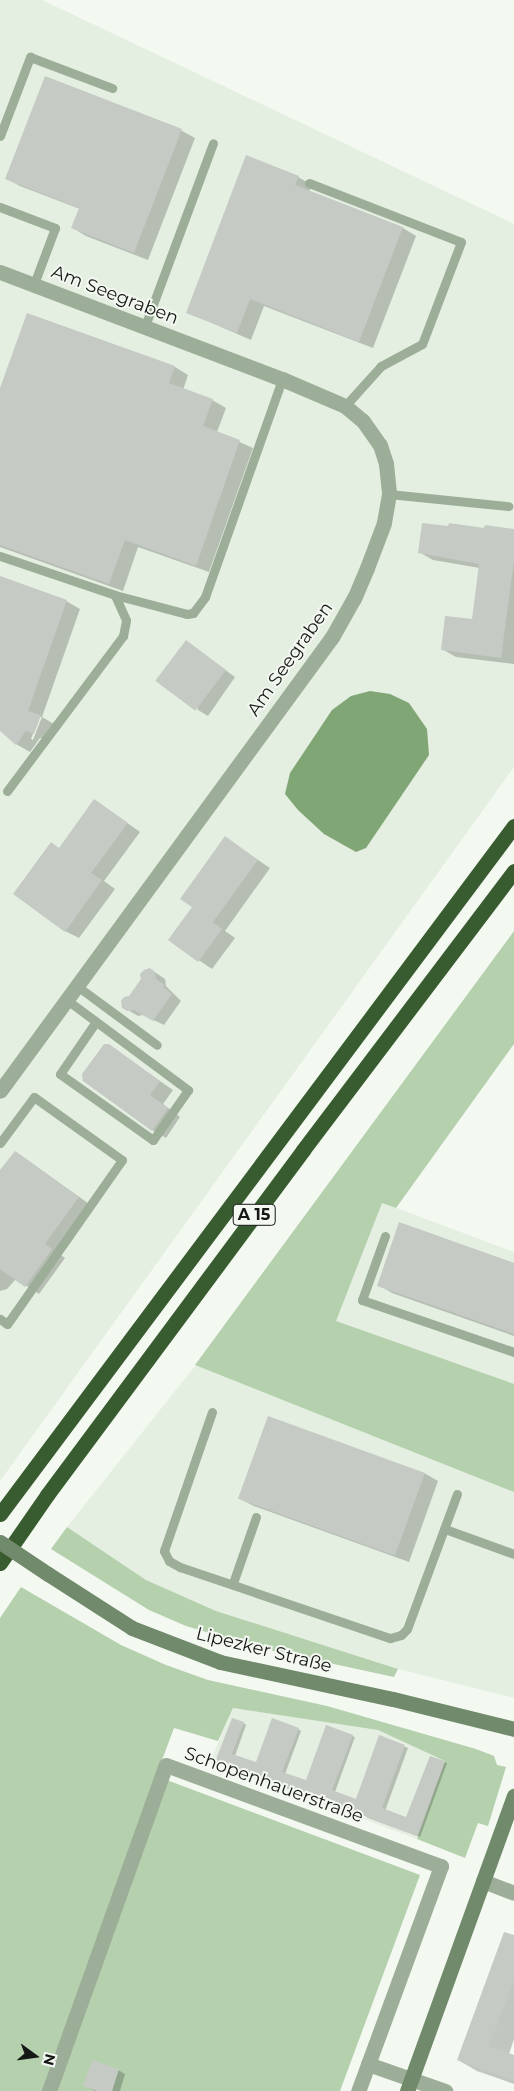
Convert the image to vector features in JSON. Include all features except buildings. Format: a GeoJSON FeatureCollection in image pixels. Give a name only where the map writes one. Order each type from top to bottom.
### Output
{"type":"FeatureCollection","features":[{"type":"Feature","properties":{"kind":"highway","name":"A 15"},"geometry":{"type":"LineString","coordinates":[[0,1514],[514,826]]}},
{"type":"Feature","properties":{"kind":"highway","name":"A 15"},"geometry":{"type":"LineString","coordinates":[[0,1563],[47,1495],[303,1150],[514,871]]}},
{"type":"Feature","properties":{"kind":"main road","name":"Lipezker Straße"},"geometry":{"type":"LineString","coordinates":[[0,1542],[132,1628],[220,1662],[393,1699],[514,1729]]}},
{"type":"Feature","properties":{"kind":"main road"},"geometry":{"type":"LineString","coordinates":[[409,2085],[514,1796]]}},
{"type":"Feature","properties":{"kind":"street","name":"Am Seegraben"},"geometry":{"type":"LineString","coordinates":[[0,272],[282,379],[345,406],[363,421],[380,445],[388,474],[389,494],[384,523],[367,568],[354,598],[332,637],[0,1091]]}},
{"type":"Feature","properties":{"kind":"street","name":"Schopenhauerstraße"},"geometry":{"type":"LineString","coordinates":[[49,2091],[166,1765],[441,1866],[358,2091]]}},
{"type":"Feature","properties":{"kind":"street"},"geometry":{"type":"LineString","coordinates":[[483,1881],[514,1892]]}},
{"type":"Feature","properties":{"kind":"street"},"geometry":{"type":"LineString","coordinates":[[368,2064],[409,2085],[445,2091]]}},
{"type":"Feature","properties":{"kind":"lane"},"geometry":{"type":"LineString","coordinates":[[0,136],[30,57],[112,88]]}},
{"type":"Feature","properties":{"kind":"lane"},"geometry":{"type":"LineString","coordinates":[[145,326],[213,143]]}},
{"type":"Feature","properties":{"kind":"lane"},"geometry":{"type":"LineString","coordinates":[[309,182],[461,242],[422,344],[381,366],[345,406]]}},
{"type":"Feature","properties":{"kind":"lane"},"geometry":{"type":"LineString","coordinates":[[0,207],[55,228],[34,284]]}},
{"type":"Feature","properties":{"kind":"lane"},"geometry":{"type":"LineString","coordinates":[[0,556],[115,595],[187,614],[193,613],[205,597],[282,379]]}},
{"type":"Feature","properties":{"kind":"lane"},"geometry":{"type":"LineString","coordinates":[[389,494],[508,506]]}},
{"type":"Feature","properties":{"kind":"lane"},"geometry":{"type":"LineString","coordinates":[[7,791],[124,636],[126,620],[115,595]]}},
{"type":"Feature","properties":{"kind":"lane"},"geometry":{"type":"LineString","coordinates":[[77,986],[157,1045]]}},
{"type":"Feature","properties":{"kind":"lane"},"geometry":{"type":"LineString","coordinates":[[67,1000],[95,1023],[188,1090],[153,1140],[60,1074],[95,1023]]}},
{"type":"Feature","properties":{"kind":"lane"},"geometry":{"type":"LineString","coordinates":[[0,1143],[34,1097],[122,1160],[7,1324],[0,1319]]}},
{"type":"Feature","properties":{"kind":"lane"},"geometry":{"type":"LineString","coordinates":[[385,1236],[362,1300],[514,1352]]}},
{"type":"Feature","properties":{"kind":"lane"},"geometry":{"type":"LineString","coordinates":[[212,1412],[164,1551],[170,1561],[180,1567],[390,1638],[401,1635],[407,1629],[457,1494]]}},
{"type":"Feature","properties":{"kind":"lane"},"geometry":{"type":"LineString","coordinates":[[233,1584],[256,1517]]}},
{"type":"Feature","properties":{"kind":"lane"},"geometry":{"type":"LineString","coordinates":[[445,1529],[514,1554]]}},
{"type":"Feature","properties":{"kind":"shaded area"},"geometry":{"type":"Polygon","coordinates":[[[0,0],[42,0],[514,224],[514,767],[0,1481],[0,0]]]}},
{"type":"Feature","properties":{"kind":"shaded area"},"geometry":{"type":"Polygon","coordinates":[[[370,691],[390,694],[409,703],[427,729],[429,755],[366,848],[356,852],[324,834],[298,810],[285,794],[290,773],[332,710],[351,696],[370,691]]]}},
{"type":"Feature","properties":{"kind":"shaded area"},"geometry":{"type":"Polygon","coordinates":[[[514,931],[514,1044],[396,1208],[382,1203],[336,1321],[514,1384],[514,1492],[195,1365],[514,931]]]}},
{"type":"Feature","properties":{"kind":"shaded area"},"geometry":{"type":"Polygon","coordinates":[[[338,1186],[514,1252],[514,1698],[398,1669],[216,1611],[146,1580],[67,1527],[338,1186]]]}},
{"type":"Feature","properties":{"kind":"shaded area"},"geometry":{"type":"Polygon","coordinates":[[[67,1527],[146,1580],[216,1611],[398,1669],[394,1677],[264,1649],[186,1626],[149,1610],[51,1549],[67,1527]]]}},
{"type":"Feature","properties":{"kind":"shaded area"},"geometry":{"type":"Polygon","coordinates":[[[21,1587],[121,1645],[166,1665],[208,1680],[327,1706],[476,1749],[494,1756],[497,1765],[506,1767],[488,1826],[478,1823],[465,1858],[417,1839],[445,1761],[378,1730],[233,1708],[218,1741],[174,1728],[156,1776],[420,1875],[340,2091],[0,2091],[0,1618],[21,1587]]]}},
{"type":"Feature","properties":{"kind":"shaded area"},"geometry":{"type":"Polygon","coordinates":[[[233,1708],[378,1730],[445,1761],[417,1839],[210,1762],[233,1708]]]}}]}
